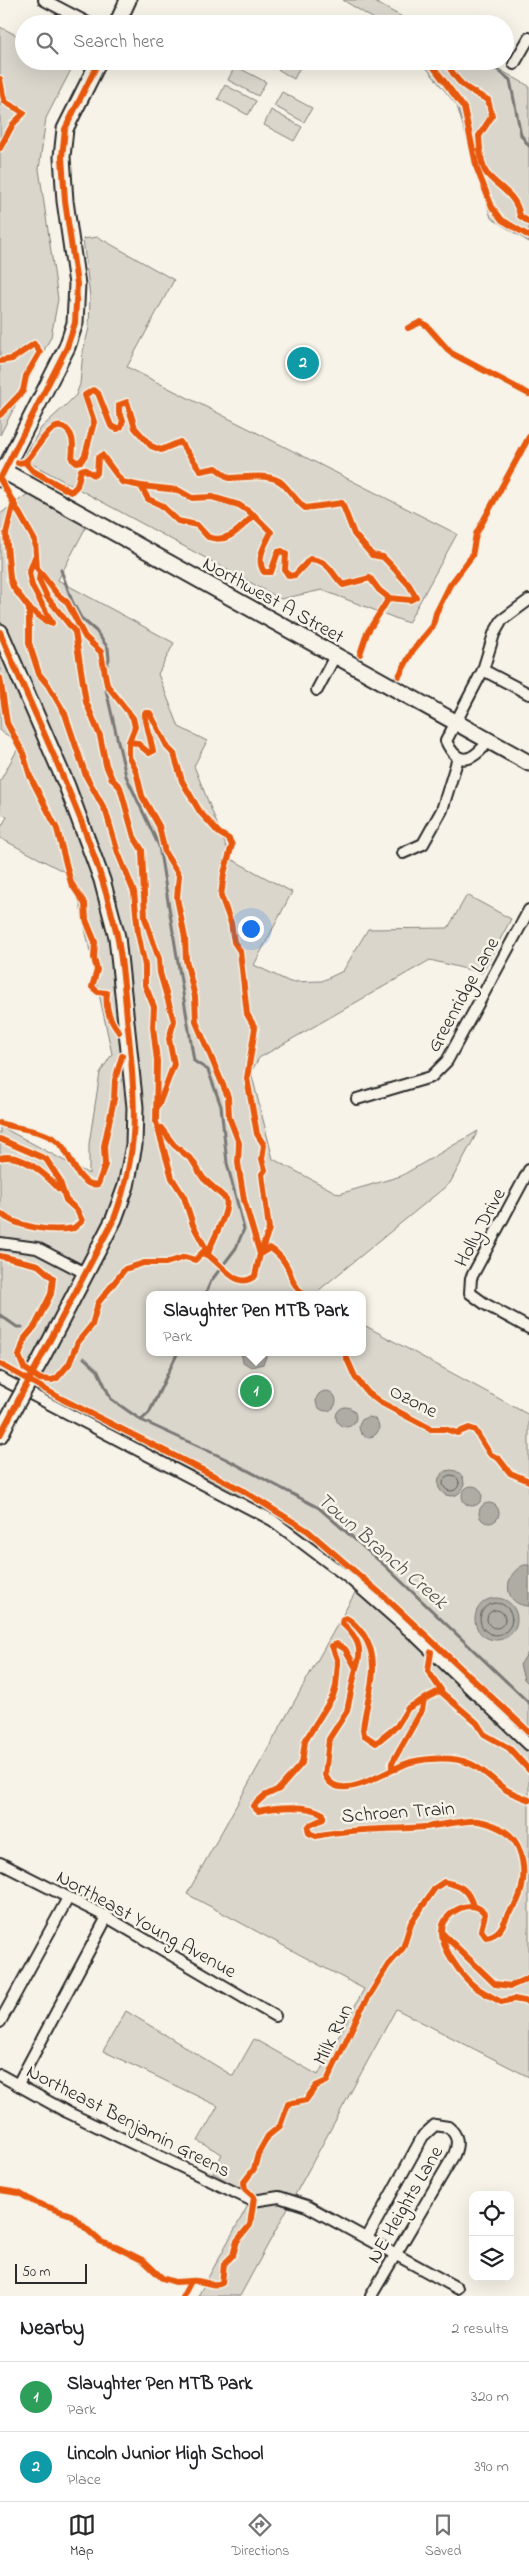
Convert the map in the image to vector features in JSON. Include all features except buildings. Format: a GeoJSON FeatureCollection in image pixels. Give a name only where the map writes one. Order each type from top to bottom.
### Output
{"type":"FeatureCollection","features":[{"type":"Feature","properties":{"kind":"street"},"geometry":{"type":"LineString","coordinates":[[44,0],[73,15]]}},
{"type":"Feature","properties":{"kind":"street"},"geometry":{"type":"LineString","coordinates":[[122,15],[128,0]]}},
{"type":"Feature","properties":{"kind":"street"},"geometry":{"type":"LineString","coordinates":[[514,64],[529,38]]}},
{"type":"Feature","properties":{"kind":"street"},"geometry":{"type":"LineString","coordinates":[[1,473],[67,347],[75,323],[77,284],[65,200],[62,156],[65,129],[94,70]]}},
{"type":"Feature","properties":{"kind":"street","name":"Northwest A Street"},"geometry":{"type":"LineString","coordinates":[[1,473],[529,763]]}},
{"type":"Feature","properties":{"kind":"street"},"geometry":{"type":"LineString","coordinates":[[489,741],[479,754],[470,759],[458,758],[446,741],[454,722],[483,670],[494,634],[502,620],[529,600]]}},
{"type":"Feature","properties":{"kind":"street"},"geometry":{"type":"LineString","coordinates":[[0,632],[67,786],[102,880],[117,937],[135,1107],[134,1145],[126,1186],[114,1219],[87,1274],[0,1435]]}},
{"type":"Feature","properties":{"kind":"street"},"geometry":{"type":"LineString","coordinates":[[317,690],[335,656]]}},
{"type":"Feature","properties":{"kind":"street"},"geometry":{"type":"LineString","coordinates":[[483,670],[529,694]]}},
{"type":"Feature","properties":{"kind":"street"},"geometry":{"type":"LineString","coordinates":[[403,853],[423,844],[442,810],[458,758]]}},
{"type":"Feature","properties":{"kind":"street","name":"Greenridge Lane"},"geometry":{"type":"LineString","coordinates":[[357,1099],[431,1077],[447,1061],[529,910]]}},
{"type":"Feature","properties":{"kind":"street","name":"Holly Drive"},"geometry":{"type":"LineString","coordinates":[[529,1170],[470,1278],[470,1293],[485,1304],[529,1328]]}},
{"type":"Feature","properties":{"kind":"street"},"geometry":{"type":"LineString","coordinates":[[0,1243],[37,1248],[87,1274]]}},
{"type":"Feature","properties":{"kind":"street"},"geometry":{"type":"LineString","coordinates":[[0,1378],[224,1492],[272,1520],[350,1579],[415,1636],[529,1745]]}},
{"type":"Feature","properties":{"kind":"street","name":"Northeast Young Avenue"},"geometry":{"type":"LineString","coordinates":[[0,1863],[107,1917],[275,2016]]}},
{"type":"Feature","properties":{"kind":"street"},"geometry":{"type":"LineString","coordinates":[[0,2022],[68,1898]]}},
{"type":"Feature","properties":{"kind":"street"},"geometry":{"type":"LineString","coordinates":[[18,2084],[107,1917]]}},
{"type":"Feature","properties":{"kind":"street","name":"Northeast Benjamin Greens"},"geometry":{"type":"LineString","coordinates":[[0,2074],[67,2112],[254,2201],[279,2197],[288,2198],[307,2206],[395,2252],[458,2288]]}},
{"type":"Feature","properties":{"kind":"street","name":"NE Heights Lane"},"geometry":{"type":"LineString","coordinates":[[367,2238],[423,2136],[435,2125],[448,2127],[456,2136],[458,2146],[454,2155],[395,2252],[371,2296]]}},
{"type":"Feature","properties":{"kind":"shaded area"},"geometry":{"type":"Polygon","coordinates":[[[343,0],[371,0],[398,15],[367,15],[343,0]]]}},
{"type":"Feature","properties":{"kind":"shaded area"},"geometry":{"type":"Polygon","coordinates":[[[0,27],[15,34],[15,70],[71,70],[46,118],[39,169],[58,299],[51,337],[0,435],[0,27]]]}},
{"type":"Feature","properties":{"kind":"shaded area"},"geometry":{"type":"Polygon","coordinates":[[[233,70],[243,70],[266,82],[258,96],[228,80],[233,70]]]}},
{"type":"Feature","properties":{"kind":"shaded area"},"geometry":{"type":"Polygon","coordinates":[[[279,70],[298,70],[294,79],[279,70]]]}},
{"type":"Feature","properties":{"kind":"shaded area"},"geometry":{"type":"Polygon","coordinates":[[[428,70],[500,70],[529,86],[529,242],[491,218],[457,106],[428,70]]]}},
{"type":"Feature","properties":{"kind":"shaded area"},"geometry":{"type":"Polygon","coordinates":[[[225,85],[256,101],[248,115],[218,99],[225,85]]]}},
{"type":"Feature","properties":{"kind":"shaded area"},"geometry":{"type":"Polygon","coordinates":[[[282,92],[312,108],[304,122],[274,106],[282,92]]]}},
{"type":"Feature","properties":{"kind":"shaded area"},"geometry":{"type":"Polygon","coordinates":[[[271,110],[302,127],[294,141],[264,125],[271,110]]]}},
{"type":"Feature","properties":{"kind":"shaded area"},"geometry":{"type":"Polygon","coordinates":[[[98,237],[174,280],[127,367],[457,534],[408,623],[322,590],[281,599],[23,459],[41,428],[76,395],[80,384],[83,351],[89,328],[90,297],[83,239],[98,237]]]}},
{"type":"Feature","properties":{"kind":"shaded area"},"geometry":{"type":"Polygon","coordinates":[[[29,493],[87,525],[58,580],[174,643],[158,674],[179,727],[207,741],[194,766],[231,859],[292,892],[254,965],[290,982],[322,981],[343,971],[368,929],[448,928],[467,895],[511,919],[482,973],[430,960],[259,1058],[251,1072],[273,1159],[339,1194],[401,1176],[478,1131],[450,1183],[318,1291],[146,1291],[146,1356],[366,1356],[366,1326],[529,1415],[529,2077],[396,2009],[240,2296],[198,2296],[253,2196],[213,2173],[222,2154],[198,2141],[218,2106],[103,2051],[126,2011],[233,2076],[254,2039],[318,2075],[364,1989],[187,1894],[361,1582],[264,1506],[53,1401],[0,1380],[0,1126],[89,1174],[89,1144],[100,1073],[112,1054],[74,877],[0,838],[0,829],[7,817],[0,813],[0,781],[21,743],[0,731],[0,514],[29,493]]]}},
{"type":"Feature","properties":{"kind":"water"},"geometry":{"type":"Polygon","coordinates":[[[242,1356],[266,1356],[263,1364],[251,1367],[243,1362],[242,1356]]]}},
{"type":"Feature","properties":{"kind":"water"},"geometry":{"type":"Polygon","coordinates":[[[326,1391],[333,1394],[336,1401],[333,1408],[326,1411],[319,1408],[316,1401],[319,1394],[326,1391]]]}},
{"type":"Feature","properties":{"kind":"water"},"geometry":{"type":"Polygon","coordinates":[[[346,1407],[353,1410],[356,1417],[353,1424],[346,1427],[339,1424],[336,1417],[339,1410],[346,1407]]]}},
{"type":"Feature","properties":{"kind":"water"},"geometry":{"type":"Polygon","coordinates":[[[369,1417],[376,1420],[379,1427],[376,1434],[369,1437],[362,1434],[359,1427],[362,1420],[369,1417]]]}},
{"type":"Feature","properties":{"kind":"water"},"geometry":{"type":"Polygon","coordinates":[[[451,1470],[461,1473],[464,1483],[461,1493],[451,1496],[441,1493],[438,1483],[441,1473],[451,1470]]]}},
{"type":"Feature","properties":{"kind":"water"},"geometry":{"type":"Polygon","coordinates":[[[472,1486],[479,1489],[482,1496],[479,1503],[472,1506],[465,1503],[462,1496],[465,1489],[472,1486]]]}},
{"type":"Feature","properties":{"kind":"water"},"geometry":{"type":"Polygon","coordinates":[[[489,1503],[496,1506],[499,1513],[496,1520],[489,1523],[482,1520],[479,1513],[482,1506],[489,1503]]]}},
{"type":"Feature","properties":{"kind":"water"},"geometry":{"type":"Polygon","coordinates":[[[524,1565],[529,1565],[529,1606],[520,1605],[514,1601],[508,1589],[512,1575],[524,1565]]]}},
{"type":"Feature","properties":{"kind":"water"},"geometry":{"type":"Polygon","coordinates":[[[496,1598],[511,1604],[517,1619],[511,1634],[496,1640],[481,1634],[475,1619],[481,1604],[496,1598]]]}},
{"type":"Feature","properties":{"kind":"water"},"geometry":{"type":"Polygon","coordinates":[[[529,1651],[529,1684],[524,1679],[520,1665],[529,1651]]]}},
{"type":"Feature","properties":{"kind":"waterway"},"geometry":{"type":"LineString","coordinates":[[498,70],[510,80],[521,135],[529,146]]}},
{"type":"Feature","properties":{"kind":"waterway"},"geometry":{"type":"LineString","coordinates":[[61,570],[72,601],[81,618],[96,631],[108,648],[109,659],[103,677],[126,776],[159,846],[194,1061],[208,1070],[221,1106],[227,1163],[244,1229],[236,1248],[211,1281],[207,1291]]}},
{"type":"Feature","properties":{"kind":"waterway","name":"Town Branch Creek"},"geometry":{"type":"LineString","coordinates":[[0,1315],[17,1327],[22,1327]]}},
{"type":"Feature","properties":{"kind":"waterway"},"geometry":{"type":"LineString","coordinates":[[141,1420],[149,1413],[176,1356]]}},
{"type":"Feature","properties":{"kind":"waterway","name":"Town Branch Creek"},"geometry":{"type":"LineString","coordinates":[[84,1358],[98,1371],[111,1399],[141,1420],[226,1459],[319,1508],[383,1564],[529,1703]]}},
{"type":"Feature","properties":{"kind":"cycle path"},"geometry":{"type":"LineString","coordinates":[[0,479],[67,347],[75,323],[77,284],[65,201],[62,157],[65,129],[94,70]]}},
{"type":"Feature","properties":{"kind":"cycle path"},"geometry":{"type":"LineString","coordinates":[[436,70],[464,108],[477,169],[492,207],[502,220],[529,236]]}},
{"type":"Feature","properties":{"kind":"cycle path"},"geometry":{"type":"LineString","coordinates":[[451,70],[458,81],[488,100],[492,116],[479,136],[483,166],[487,174],[515,202],[520,216],[529,222]]}},
{"type":"Feature","properties":{"kind":"cycle path"},"geometry":{"type":"LineString","coordinates":[[0,79],[5,102],[24,113],[13,124],[0,148]]}},
{"type":"Feature","properties":{"kind":"cycle path"},"geometry":{"type":"LineString","coordinates":[[408,328],[421,322],[427,326],[451,353],[529,394]]}},
{"type":"Feature","properties":{"kind":"cycle path"},"geometry":{"type":"LineString","coordinates":[[0,361],[12,359],[34,344],[40,352],[26,376],[23,391],[0,415]]}},
{"type":"Feature","properties":{"kind":"cycle path"},"geometry":{"type":"LineString","coordinates":[[18,463],[26,461],[43,438],[54,428],[60,427],[66,429],[71,435],[73,443],[72,459],[76,462],[81,461],[85,455],[94,422],[85,395],[93,390],[98,393],[111,426],[117,429],[121,427],[123,420],[119,413],[119,405],[127,402],[135,428],[151,446],[161,450],[180,442],[201,471],[216,468],[229,478],[258,476],[278,480],[305,508],[342,503],[354,534],[372,555],[383,557],[388,562],[409,585],[416,597],[410,600],[389,598],[379,590],[370,578],[343,585],[326,565],[317,560],[310,559],[295,575],[289,576],[285,570],[286,554],[282,551],[278,552],[271,572],[264,572],[261,556],[271,532],[254,515],[239,530],[228,537],[215,539],[208,537],[197,525],[178,521],[161,505],[148,499],[141,486],[122,482],[102,455],[98,458],[97,473],[94,475],[84,469],[81,470],[77,486],[71,492],[33,471],[25,462]]}},
{"type":"Feature","properties":{"kind":"cycle path"},"geometry":{"type":"LineString","coordinates":[[399,676],[413,650],[433,626],[436,613],[450,585],[472,556],[476,534],[529,437]]}},
{"type":"Feature","properties":{"kind":"cycle path"},"geometry":{"type":"LineString","coordinates":[[0,479],[35,541],[37,568],[57,594],[67,602],[85,637],[101,652],[107,685],[133,718],[135,727],[129,742],[129,757],[136,771],[142,796],[159,826],[165,853],[179,875],[177,898],[185,938],[186,960],[195,997],[196,1022],[228,1097],[229,1117],[239,1143],[238,1163],[244,1200],[260,1254],[255,1276],[247,1280],[233,1277],[214,1260],[202,1253],[195,1260],[185,1257],[166,1263],[144,1263],[125,1269],[98,1303],[92,1325],[78,1342],[69,1364],[57,1378],[52,1380],[40,1379],[24,1368],[19,1356],[25,1338],[35,1326],[51,1294],[53,1278],[38,1265],[0,1256]]}},
{"type":"Feature","properties":{"kind":"cycle path"},"geometry":{"type":"LineString","coordinates":[[141,486],[178,490],[192,498],[212,497],[239,505],[254,515]]}},
{"type":"Feature","properties":{"kind":"cycle path"},"geometry":{"type":"LineString","coordinates":[[14,502],[6,534],[10,578],[13,587],[29,608],[29,643],[39,674],[48,685],[65,714],[86,776],[106,812],[118,853],[134,892],[138,933],[145,966],[145,985],[154,1007],[153,1027],[157,1061],[156,1122],[172,1178],[184,1197],[193,1225],[206,1249],[202,1253]]}},
{"type":"Feature","properties":{"kind":"cycle path"},"geometry":{"type":"LineString","coordinates":[[29,608],[46,621],[52,623],[32,586],[29,573],[35,557]]}},
{"type":"Feature","properties":{"kind":"cycle path"},"geometry":{"type":"LineString","coordinates":[[40,573],[39,580],[47,597],[75,632],[86,702],[100,736],[106,765],[112,779],[120,787],[134,837],[142,850],[145,918],[159,959],[160,973],[174,1021],[169,1039],[174,1064],[159,1104]]}},
{"type":"Feature","properties":{"kind":"cycle path"},"geometry":{"type":"LineString","coordinates":[[360,654],[367,633],[389,598]]}},
{"type":"Feature","properties":{"kind":"cycle path"},"geometry":{"type":"LineString","coordinates":[[0,632],[65,781],[107,896],[121,960],[134,1107],[132,1150],[128,1172],[114,1219],[0,1435]]}},
{"type":"Feature","properties":{"kind":"cycle path"},"geometry":{"type":"LineString","coordinates":[[0,678],[7,723],[23,753],[30,776],[57,829],[71,883],[85,904],[86,920],[95,942],[94,958],[97,970],[92,987],[98,992],[107,993],[109,1014],[119,1032]]}},
{"type":"Feature","properties":{"kind":"cycle path"},"geometry":{"type":"LineString","coordinates":[[129,742],[137,743],[149,753],[153,751],[145,716],[145,713],[150,713],[168,748],[174,754],[182,781],[200,812],[219,833],[229,839],[232,845],[224,873],[221,896],[231,923],[234,942],[240,951],[247,1014],[255,1028],[247,1078],[257,1134],[264,1145],[262,1159],[265,1170],[262,1174],[269,1229],[261,1252]]}},
{"type":"Feature","properties":{"kind":"cycle path"},"geometry":{"type":"LineString","coordinates":[[0,1123],[41,1133],[56,1140],[62,1146],[81,1177],[86,1182],[98,1184],[105,1165],[104,1146],[114,1099],[115,1080],[122,1056]]}},
{"type":"Feature","properties":{"kind":"cycle path"},"geometry":{"type":"LineString","coordinates":[[161,1128],[174,1145],[192,1160],[203,1178],[226,1199],[227,1204],[223,1218],[208,1254]]}},
{"type":"Feature","properties":{"kind":"cycle path"},"geometry":{"type":"LineString","coordinates":[[0,1139],[46,1159],[59,1179],[66,1200],[77,1210],[82,1221],[74,1228],[46,1229],[16,1222],[0,1213]]}},
{"type":"Feature","properties":{"kind":"cycle path"},"geometry":{"type":"LineString","coordinates":[[0,1158],[17,1158],[25,1161],[40,1171],[59,1189]]}},
{"type":"Feature","properties":{"kind":"cycle path"},"geometry":{"type":"LineString","coordinates":[[260,1254],[270,1248],[278,1255],[284,1262],[299,1291]]}},
{"type":"Feature","properties":{"kind":"cycle path","name":"Ozone"},"geometry":{"type":"LineString","coordinates":[[346,1356],[355,1377],[368,1393],[380,1402],[431,1429],[445,1429],[457,1433],[469,1428],[475,1430],[490,1454],[499,1459],[510,1473],[529,1481]]}},
{"type":"Feature","properties":{"kind":"cycle path"},"geometry":{"type":"LineString","coordinates":[[0,1364],[62,1399],[242,1490],[308,1531],[388,1600],[529,1732]]}},
{"type":"Feature","properties":{"kind":"cycle path"},"geometry":{"type":"LineString","coordinates":[[356,1668],[359,1654],[358,1643],[352,1633],[342,1623],[343,1619],[346,1618],[363,1634],[372,1657],[372,1681],[363,1729],[364,1735],[376,1743],[397,1726],[408,1708],[441,1690],[428,1671],[431,1652]]}},
{"type":"Feature","properties":{"kind":"cycle path","name":"Schroen Train"},"geometry":{"type":"LineString","coordinates":[[529,1800],[508,1791],[476,1766],[465,1761],[449,1759],[411,1762],[379,1777],[353,1786],[342,1787],[332,1784],[325,1775],[329,1739],[347,1711],[356,1668],[345,1649],[337,1644],[332,1646],[338,1662],[336,1686],[333,1696],[305,1741],[302,1763],[279,1789],[264,1796],[253,1806],[258,1811],[291,1807],[317,1811],[323,1814],[323,1819],[310,1825],[308,1828],[309,1833],[316,1836],[473,1821],[481,1821],[492,1825],[508,1834],[515,1841],[519,1851],[522,1861],[523,1882],[517,1902],[503,1926],[495,1934],[486,1937],[481,1930],[485,1914],[473,1906],[466,1906],[459,1908],[447,1917],[442,1930],[442,1937],[452,1960],[474,1986],[501,2002],[514,1999],[529,2002]]}},
{"type":"Feature","properties":{"kind":"cycle path"},"geometry":{"type":"LineString","coordinates":[[440,1691],[477,1723],[484,1734],[509,1748],[529,1770]]}},
{"type":"Feature","properties":{"kind":"cycle path"},"geometry":{"type":"LineString","coordinates":[[396,1769],[392,1767],[392,1763],[422,1710],[424,1699]]}},
{"type":"Feature","properties":{"kind":"cycle path","name":"Milk Run"},"geometry":{"type":"LineString","coordinates":[[183,2296],[191,2281],[214,2285],[222,2283],[224,2264],[233,2255],[237,2241],[250,2225],[254,2197],[245,2189],[244,2182],[254,2169],[258,2154],[268,2136],[280,2126],[288,2104],[306,2100],[316,2086],[327,2081],[360,2011],[388,1965],[403,1948],[411,1923],[435,1888],[444,1882],[459,1886],[469,1896],[473,1906]]}},
{"type":"Feature","properties":{"kind":"cycle path"},"geometry":{"type":"LineString","coordinates":[[442,1933],[495,1984],[511,1986],[529,1978]]}},
{"type":"Feature","properties":{"kind":"cycle path"},"geometry":{"type":"LineString","coordinates":[[0,2190],[19,2193],[34,2202],[71,2215],[101,2242],[144,2261],[162,2278],[175,2282],[191,2281]]}},
{"type":"Feature","properties":{"kind":"place","name":"Lincoln Junior High School"},"geometry":{"type":"Point","coordinates":[303,363]}},
{"type":"Feature","properties":{"kind":"place","name":"Slaughter Pen MTB Park"},"geometry":{"type":"Point","coordinates":[256,1391]}}]}
